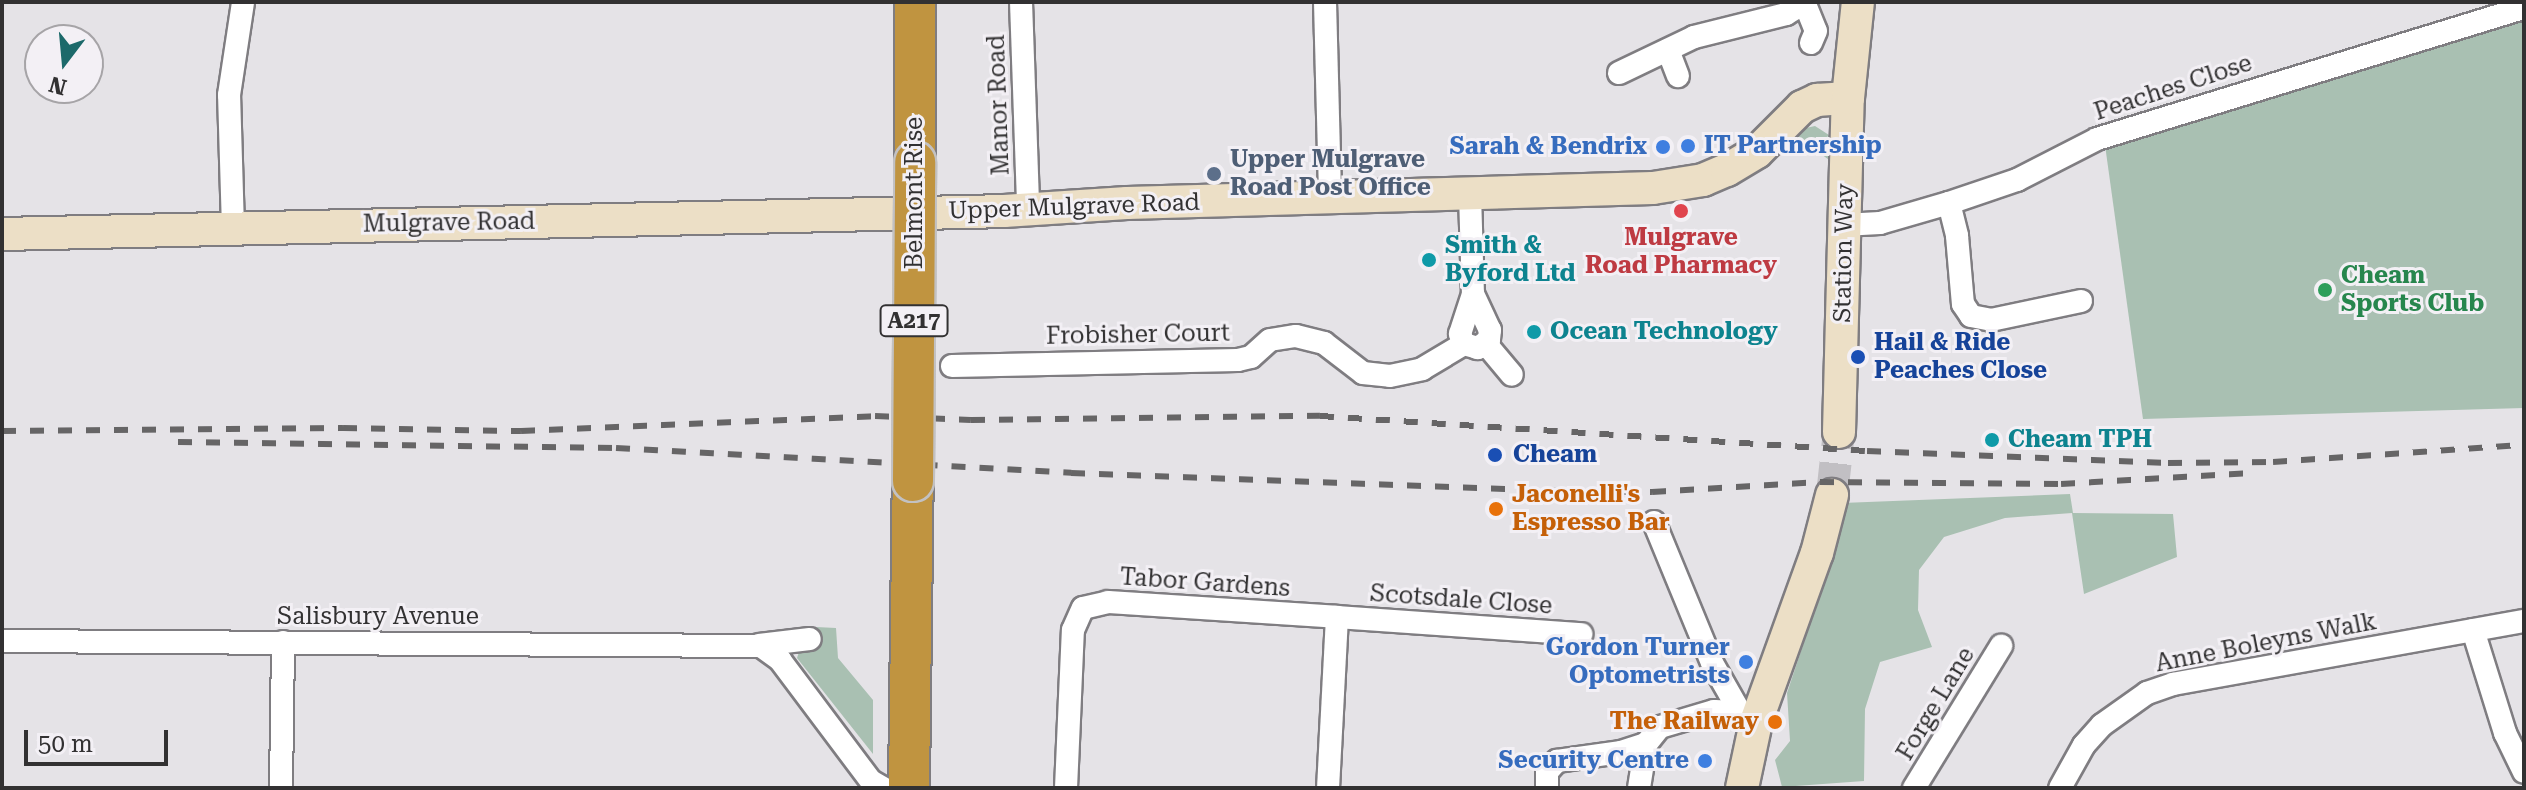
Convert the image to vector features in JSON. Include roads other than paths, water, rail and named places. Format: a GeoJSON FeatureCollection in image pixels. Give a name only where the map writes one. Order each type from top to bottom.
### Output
{"type":"FeatureCollection","features":[{"type":"Feature","properties":{"kind":"highway","name":"Belmont Rise"},"geometry":{"type":"LineString","coordinates":[[909,788],[915,2]]}},
{"type":"Feature","properties":{"kind":"street"},"geometry":{"type":"LineString","coordinates":[[233,228],[229,95],[243,2]]}},
{"type":"Feature","properties":{"kind":"street","name":"Manor Road"},"geometry":{"type":"LineString","coordinates":[[1021,2],[1028,207]]}},
{"type":"Feature","properties":{"kind":"street"},"geometry":{"type":"LineString","coordinates":[[1325,2],[1330,197]]}},
{"type":"Feature","properties":{"kind":"street","name":"Station Way"},"geometry":{"type":"LineString","coordinates":[[1839,432],[1849,86],[1858,2]]}},
{"type":"Feature","properties":{"kind":"street"},"geometry":{"type":"LineString","coordinates":[[1619,73],[1709,32],[1742,27],[1806,3],[1816,31],[1811,43]]}},
{"type":"Feature","properties":{"kind":"street","name":"Peaches Close"},"geometry":{"type":"LineString","coordinates":[[1843,225],[1880,223],[1949,203],[2017,180],[2097,139],[2524,8]]}},
{"type":"Feature","properties":{"kind":"street"},"geometry":{"type":"LineString","coordinates":[[1668,50],[1678,76]]}},
{"type":"Feature","properties":{"kind":"street","name":"Upper Mulgrave Road"},"geometry":{"type":"LineString","coordinates":[[896,213],[1653,188],[1703,180],[1757,152],[1810,103],[1849,86]]}},
{"type":"Feature","properties":{"kind":"street"},"geometry":{"type":"LineString","coordinates":[[1470,194],[1473,294],[1489,326],[1466,348],[1512,375]]}},
{"type":"Feature","properties":{"kind":"street"},"geometry":{"type":"LineString","coordinates":[[1949,203],[1957,236],[1963,304],[1971,316],[1991,320],[2081,301]]}},
{"type":"Feature","properties":{"kind":"street","name":"Mulgrave Road"},"geometry":{"type":"LineString","coordinates":[[2,234],[896,213]]}},
{"type":"Feature","properties":{"kind":"street","name":"Frobisher Court"},"geometry":{"type":"LineString","coordinates":[[952,366],[1238,360],[1251,357],[1270,340],[1281,336],[1324,343],[1363,373],[1407,374],[1466,348]]}},
{"type":"Feature","properties":{"kind":"street"},"geometry":{"type":"LineString","coordinates":[[1742,788],[1748,717],[1817,553],[1832,495]]}},
{"type":"Feature","properties":{"kind":"street"},"geometry":{"type":"LineString","coordinates":[[1654,522],[1712,663],[1748,717]]}},
{"type":"Feature","properties":{"kind":"street","name":"Tabor Gardens"},"geometry":{"type":"LineString","coordinates":[[1066,788],[1073,630],[1083,608],[1108,602],[1337,617]]}},
{"type":"Feature","properties":{"kind":"street"},"geometry":{"type":"LineString","coordinates":[[1328,788],[1337,617]]}},
{"type":"Feature","properties":{"kind":"street","name":"Scotsdale Close"},"geometry":{"type":"LineString","coordinates":[[1337,617],[1581,634]]}},
{"type":"Feature","properties":{"kind":"street","name":"Anne Boleyns Walk"},"geometry":{"type":"LineString","coordinates":[[2060,788],[2084,745],[2123,708],[2147,693],[2198,678],[2524,621]]}},
{"type":"Feature","properties":{"kind":"street"},"geometry":{"type":"LineString","coordinates":[[2473,630],[2505,733],[2524,772]]}},
{"type":"Feature","properties":{"kind":"street","name":"Salisbury Avenue"},"geometry":{"type":"LineString","coordinates":[[2,641],[754,645],[810,639]]}},
{"type":"Feature","properties":{"kind":"street"},"geometry":{"type":"LineString","coordinates":[[281,788],[283,642]]}},
{"type":"Feature","properties":{"kind":"street"},"geometry":{"type":"LineString","coordinates":[[754,645],[768,649],[780,660],[871,781],[883,788]]}},
{"type":"Feature","properties":{"kind":"street","name":"Forge Lane"},"geometry":{"type":"LineString","coordinates":[[1914,788],[2001,646]]}},
{"type":"Feature","properties":{"kind":"street"},"geometry":{"type":"LineString","coordinates":[[1639,788],[1646,744],[1660,727],[1714,711],[1748,717]]}},
{"type":"Feature","properties":{"kind":"street"},"geometry":{"type":"LineString","coordinates":[[1547,788],[1547,772],[1557,761],[1621,752],[1646,744]]}},
{"type":"Feature","properties":{"kind":"tunnel"},"geometry":{"type":"LineString","coordinates":[[1832,495],[1839,432]]}},
{"type":"Feature","properties":{"kind":"railway"},"geometry":{"type":"LineString","coordinates":[[2,431],[343,428],[521,431],[875,416],[971,420],[1320,416],[1867,451],[2168,463],[2273,462],[2524,445]]}},
{"type":"Feature","properties":{"kind":"railway"},"geometry":{"type":"LineString","coordinates":[[178,442],[616,448],[1071,473],[1566,491],[1652,492],[1820,482],[2061,484],[2252,473]]}},
{"type":"Feature","properties":{"kind":"place","name":"IT Partnership"},"geometry":{"type":"Point","coordinates":[1688,146]}},
{"type":"Feature","properties":{"kind":"place","name":"Sarah & Bendrix"},"geometry":{"type":"Point","coordinates":[1663,147]}},
{"type":"Feature","properties":{"kind":"place","name":"Upper Mulgrave Road Post Office"},"geometry":{"type":"Point","coordinates":[1214,174]}},
{"type":"Feature","properties":{"kind":"place","name":"Mulgrave Road Pharmacy"},"geometry":{"type":"Point","coordinates":[1681,211]}},
{"type":"Feature","properties":{"kind":"place","name":"Smith & Byford Ltd"},"geometry":{"type":"Point","coordinates":[1429,260]}},
{"type":"Feature","properties":{"kind":"place","name":"Cheam Sports Club"},"geometry":{"type":"Point","coordinates":[2325,290]}},
{"type":"Feature","properties":{"kind":"place","name":"Ocean Technology"},"geometry":{"type":"Point","coordinates":[1534,332]}},
{"type":"Feature","properties":{"kind":"place","name":"Hail & Ride Peaches Close"},"geometry":{"type":"Point","coordinates":[1858,357]}},
{"type":"Feature","properties":{"kind":"place","name":"Cheam TPH"},"geometry":{"type":"Point","coordinates":[1992,440]}},
{"type":"Feature","properties":{"kind":"place","name":"Cheam"},"geometry":{"type":"Point","coordinates":[1495,455]}},
{"type":"Feature","properties":{"kind":"place","name":"Jaconelli's Espresso Bar"},"geometry":{"type":"Point","coordinates":[1496,509]}},
{"type":"Feature","properties":{"kind":"place","name":"Gordon Turner Optometrists"},"geometry":{"type":"Point","coordinates":[1746,662]}},
{"type":"Feature","properties":{"kind":"place","name":"The Railway"},"geometry":{"type":"Point","coordinates":[1775,722]}},
{"type":"Feature","properties":{"kind":"place","name":"Security Centre"},"geometry":{"type":"Point","coordinates":[1705,761]}}]}
